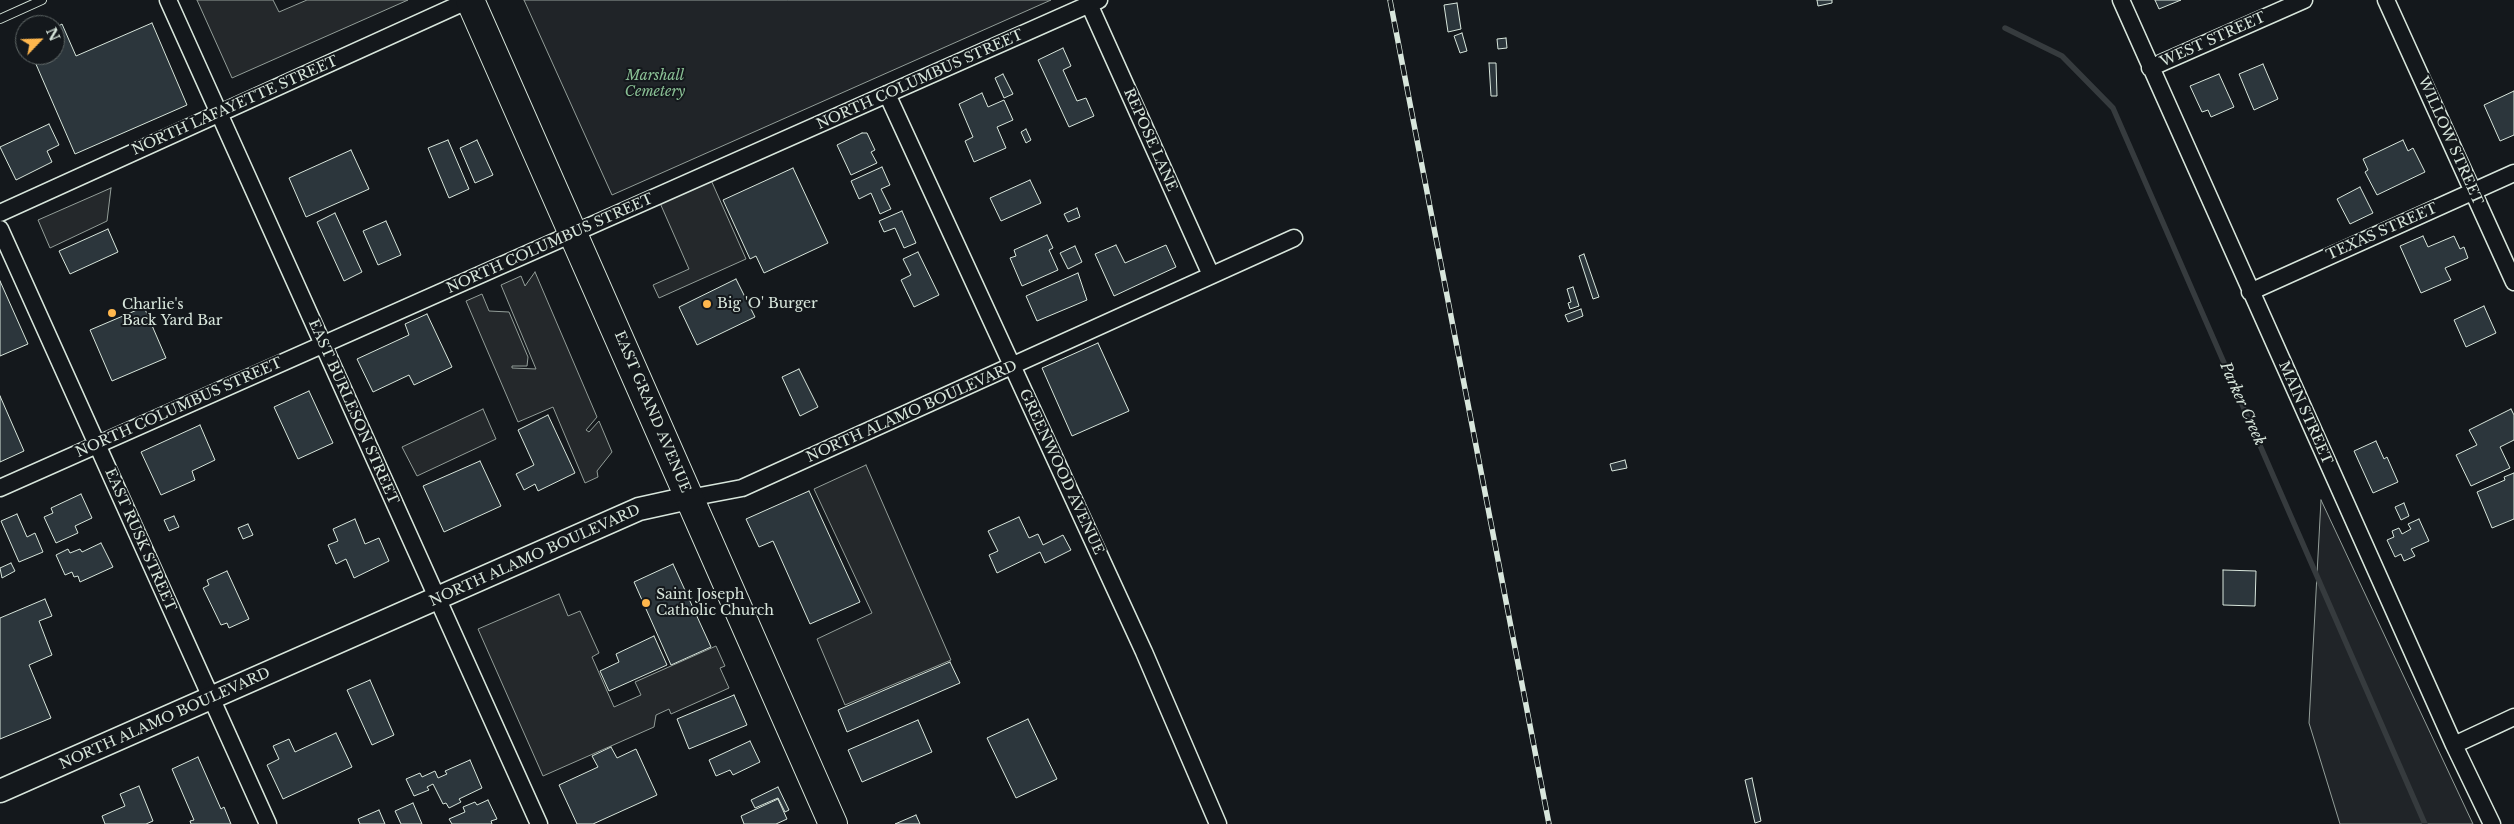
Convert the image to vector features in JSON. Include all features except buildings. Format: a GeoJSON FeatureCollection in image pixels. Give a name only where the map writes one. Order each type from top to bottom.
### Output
{"type":"FeatureCollection","features":[{"type":"Feature","properties":{"kind":"highway","name":"EAST GRAND AVENUE"},"geometry":{"type":"LineString","coordinates":[[470,0],[834,824]]}},
{"type":"Feature","properties":{"kind":"street","name":"EAST BURLESON STREET"},"geometry":{"type":"LineString","coordinates":[[168,0],[539,824]]}},
{"type":"Feature","properties":{"kind":"street","name":"NORTH LAFAYETTE STREET"},"geometry":{"type":"LineString","coordinates":[[0,213],[470,0]]}},
{"type":"Feature","properties":{"kind":"street","name":"MAIN STREET"},"geometry":{"type":"LineString","coordinates":[[2120,0],[2454,745],[2492,824]]}},
{"type":"Feature","properties":{"kind":"street","name":"WEST STREET"},"geometry":{"type":"LineString","coordinates":[[2150,68],[2304,0]]}},
{"type":"Feature","properties":{"kind":"street","name":"WILLOW STREET"},"geometry":{"type":"LineString","coordinates":[[2386,0],[2514,282]]}},
{"type":"Feature","properties":{"kind":"street","name":"NORTH COLUMBUS STREET"},"geometry":{"type":"LineString","coordinates":[[0,488],[1094,2]]}},
{"type":"Feature","properties":{"kind":"street","name":"REPOSE LANE"},"geometry":{"type":"LineString","coordinates":[[1094,2],[1210,275]]}},
{"type":"Feature","properties":{"kind":"street","name":"GREENWOOD AVENUE"},"geometry":{"type":"LineString","coordinates":[[887,94],[1144,652],[1218,824]]}},
{"type":"Feature","properties":{"kind":"street","name":"TEXAS STREET"},"geometry":{"type":"LineString","coordinates":[[2250,292],[2514,173]]}},
{"type":"Feature","properties":{"kind":"street","name":"EAST RUSK STREET"},"geometry":{"type":"LineString","coordinates":[[0,229],[268,824]]}},
{"type":"Feature","properties":{"kind":"street","name":"NORTH ALAMO BOULEVARD"},"geometry":{"type":"LineString","coordinates":[[0,791],[639,509],[742,488],[1294,238]]}},
{"type":"Feature","properties":{"kind":"street"},"geometry":{"type":"LineString","coordinates":[[2454,745],[2514,717]]}},
{"type":"Feature","properties":{"kind":"lane"},"geometry":{"type":"LineString","coordinates":[[0,19],[42,0]]}},
{"type":"Feature","properties":{"kind":"green space","name":"Marshall Cemetery"},"geometry":{"type":"Polygon","coordinates":[[[524,0],[1051,0],[612,195],[524,0]]]}},
{"type":"Feature","properties":{"kind":"green space"},"geometry":{"type":"Polygon","coordinates":[[[2321,500],[2473,824],[2340,824],[2309,723],[2321,500]]]}},
{"type":"Feature","properties":{"kind":"shaded area"},"geometry":{"type":"Polygon","coordinates":[[[197,0],[273,0],[279,12],[307,0],[408,0],[232,78],[197,0]]]}},
{"type":"Feature","properties":{"kind":"shaded area"},"geometry":{"type":"Polygon","coordinates":[[[711,180],[746,259],[659,298],[653,285],[689,269],[660,203],[711,180]]]}},
{"type":"Feature","properties":{"kind":"shaded area"},"geometry":{"type":"Polygon","coordinates":[[[111,188],[107,221],[50,248],[38,220],[111,188]]]}},
{"type":"Feature","properties":{"kind":"shaded area"},"geometry":{"type":"Polygon","coordinates":[[[535,272],[597,417],[586,430],[589,432],[599,421],[612,452],[597,471],[598,477],[585,483],[553,407],[518,422],[466,301],[482,294],[489,311],[509,312],[528,357],[527,366],[512,366],[512,368],[536,369],[501,285],[521,276],[525,286],[535,272]]]}},
{"type":"Feature","properties":{"kind":"shaded area"},"geometry":{"type":"Polygon","coordinates":[[[483,409],[496,439],[417,476],[402,447],[483,409]]]}},
{"type":"Feature","properties":{"kind":"shaded area"},"geometry":{"type":"Polygon","coordinates":[[[866,465],[951,660],[845,705],[817,639],[872,613],[814,489],[866,465]]]}},
{"type":"Feature","properties":{"kind":"shaded area"},"geometry":{"type":"Polygon","coordinates":[[[559,594],[568,616],[580,611],[599,653],[592,657],[614,707],[641,695],[635,682],[716,646],[725,666],[720,668],[729,688],[671,714],[669,709],[656,715],[654,727],[543,776],[478,629],[559,594]]]}},
{"type":"Feature","properties":{"kind":"waterway","name":"Parker Creek"},"geometry":{"type":"LineString","coordinates":[[2005,28],[2062,56],[2113,108],[2425,824]]}},
{"type":"Feature","properties":{"kind":"railway"},"geometry":{"type":"LineString","coordinates":[[1390,0],[1549,824]]}},
{"type":"Feature","properties":{"kind":"place","name":"Big 'O' Burger"},"geometry":{"type":"Point","coordinates":[707,304]}},
{"type":"Feature","properties":{"kind":"place","name":"Charlie's Back Yard Bar"},"geometry":{"type":"Point","coordinates":[112,313]}},
{"type":"Feature","properties":{"kind":"place","name":"Saint Joseph Catholic Church"},"geometry":{"type":"Point","coordinates":[646,603]}}]}
